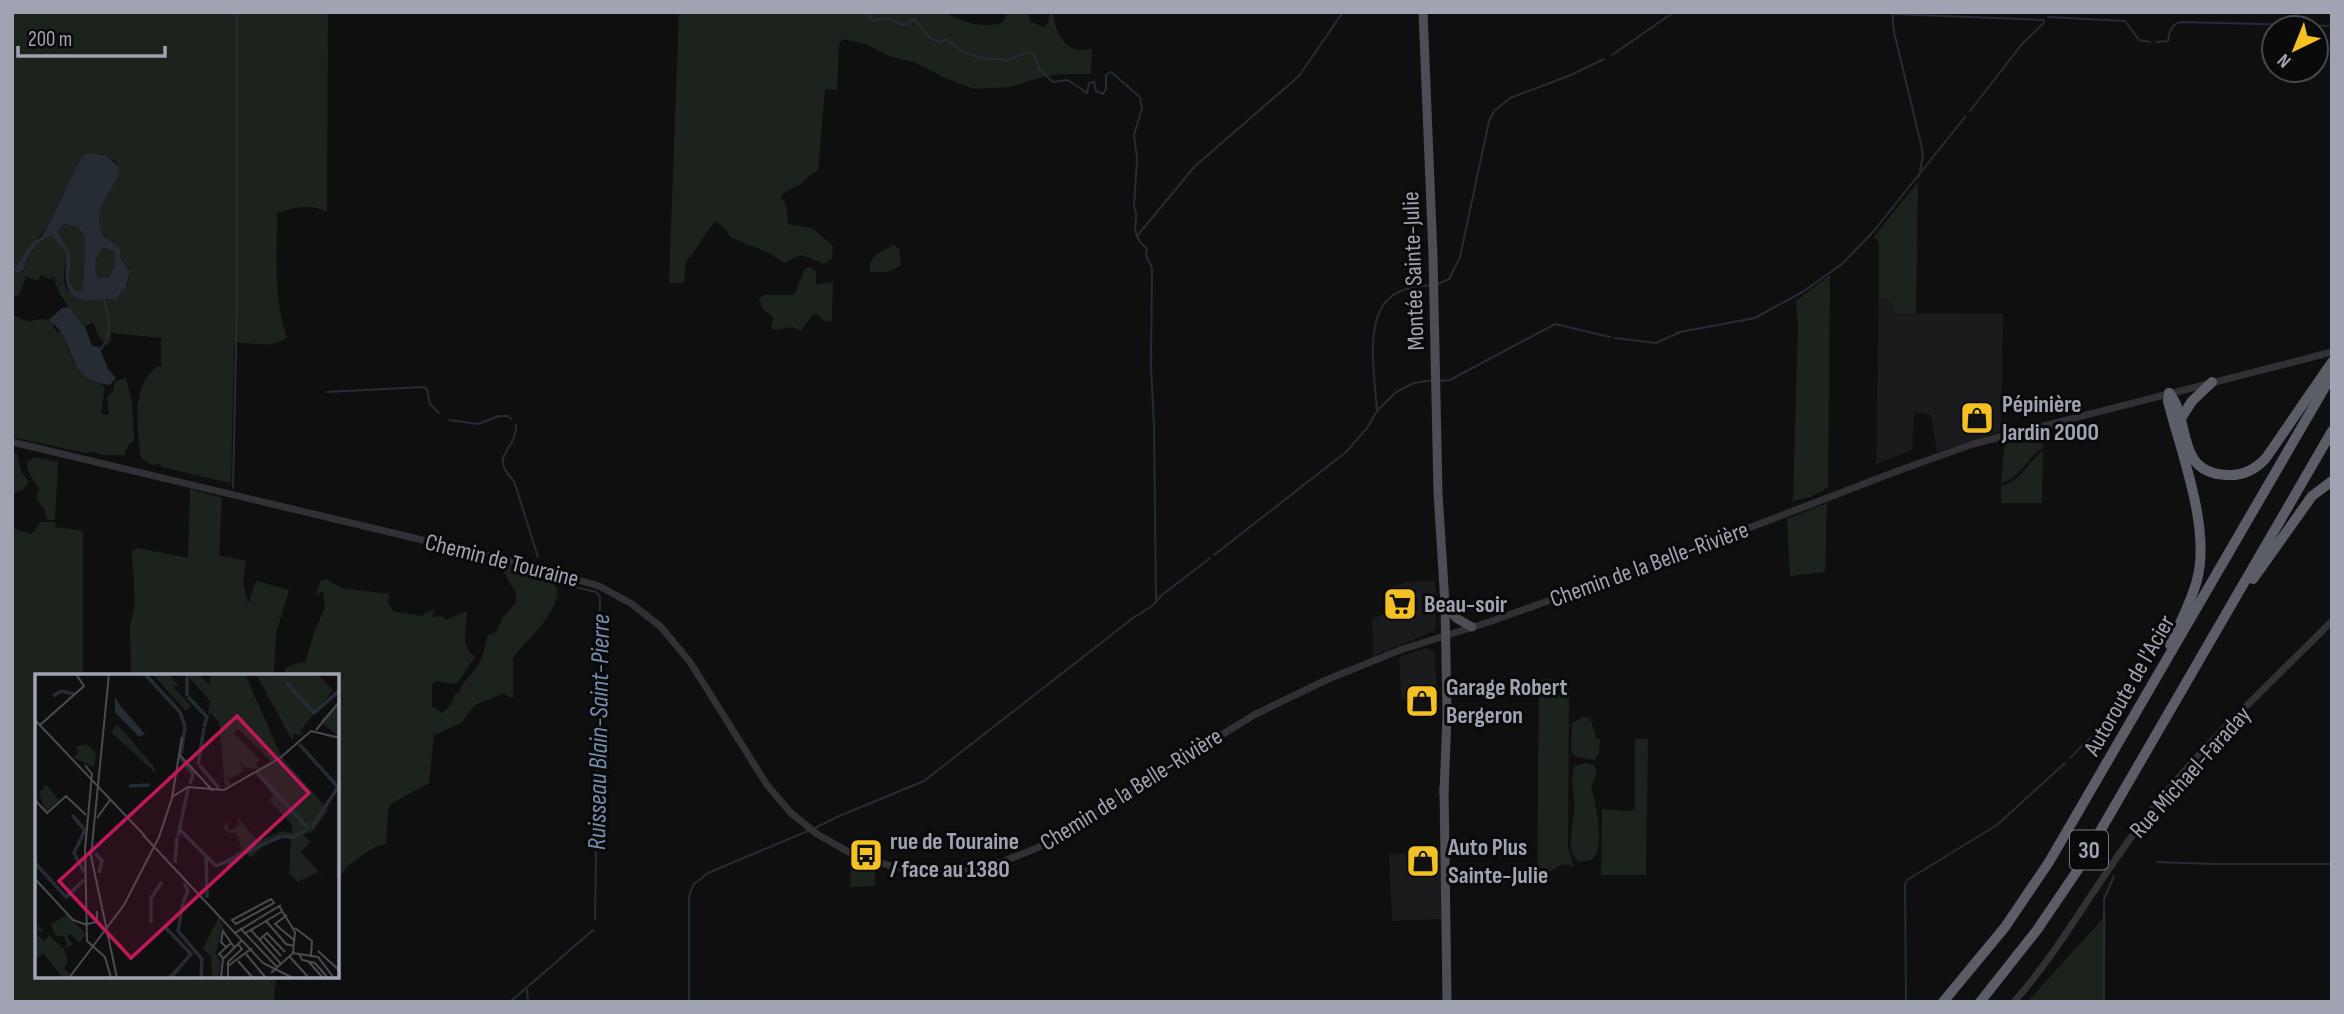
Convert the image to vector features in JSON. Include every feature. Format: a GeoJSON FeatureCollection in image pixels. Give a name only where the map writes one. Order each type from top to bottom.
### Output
{"type":"FeatureCollection","features":[{"type":"Feature","properties":{"kind":"highway"},"geometry":{"type":"LineString","coordinates":[[2169,393],[2175,400],[2188,449],[2203,467],[2219,474],[2245,473],[2256,467],[2269,454],[2332,362]]}},
{"type":"Feature","properties":{"kind":"highway","name":"Autoroute de l'Acier"},"geometry":{"type":"LineString","coordinates":[[1943,1002],[1995,940],[2041,876],[2332,375]]}},
{"type":"Feature","properties":{"kind":"highway"},"geometry":{"type":"LineString","coordinates":[[2180,420],[2196,397],[2212,382]]}},
{"type":"Feature","properties":{"kind":"highway"},"geometry":{"type":"LineString","coordinates":[[2150,690],[2192,595],[2200,562],[2199,521],[2168,401],[2169,393]]}},
{"type":"Feature","properties":{"kind":"highway","name":"Autoroute de l'Acier"},"geometry":{"type":"LineString","coordinates":[[1980,1002],[2037,930],[2077,871],[2332,431]]}},
{"type":"Feature","properties":{"kind":"highway"},"geometry":{"type":"LineString","coordinates":[[2222,622],[2308,500],[2319,488],[2332,481]]}},
{"type":"Feature","properties":{"kind":"main road","name":"Montée Sainte-Julie"},"geometry":{"type":"LineString","coordinates":[[1423,12],[1445,604],[1442,636]]}},
{"type":"Feature","properties":{"kind":"main road","name":"Montée Sainte-Julie"},"geometry":{"type":"LineString","coordinates":[[1441,528],[1447,1002]]}},
{"type":"Feature","properties":{"kind":"main road"},"geometry":{"type":"LineString","coordinates":[[1445,604],[1455,617],[1472,627]]}},
{"type":"Feature","properties":{"kind":"street","name":"Chemin de la Belle-Rivière"},"geometry":{"type":"LineString","coordinates":[[1002,862],[1044,844],[1173,762],[1268,708],[1337,675],[1694,549],[1957,450],[2332,352]]}},
{"type":"Feature","properties":{"kind":"street","name":"Chemin de Touraine"},"geometry":{"type":"LineString","coordinates":[[12,442],[519,562],[599,586],[638,608],[672,639],[700,677],[763,780],[786,807],[816,833],[859,856],[901,869],[953,871],[1002,862]]}},
{"type":"Feature","properties":{"kind":"street","name":"Rue Michael-Faraday"},"geometry":{"type":"LineString","coordinates":[[2014,1002],[2053,955],[2155,806],[2193,763],[2332,621]]}},
{"type":"Feature","properties":{"kind":"shaded area"},"geometry":{"type":"Polygon","coordinates":[[[12,12],[328,12],[327,212],[309,207],[277,213],[278,292],[287,337],[269,344],[234,342],[231,483],[161,467],[161,464],[152,465],[141,458],[137,421],[139,396],[149,374],[158,366],[161,367],[161,338],[111,333],[111,341],[106,346],[93,322],[85,327],[66,304],[54,277],[50,279],[41,275],[38,281],[26,277],[19,295],[12,297],[12,12]],[[103,154],[81,158],[50,222],[16,268],[17,273],[24,271],[30,255],[38,245],[52,236],[66,253],[64,277],[70,293],[84,298],[115,300],[128,284],[130,271],[121,260],[120,248],[103,236],[100,214],[118,177],[120,168],[115,161],[103,154]]]}},
{"type":"Feature","properties":{"kind":"shaded area"},"geometry":{"type":"Polygon","coordinates":[[[679,12],[945,12],[966,22],[990,25],[1003,22],[1008,12],[1028,12],[1031,22],[1044,27],[1048,23],[1050,12],[1053,12],[1059,35],[1069,46],[1083,50],[1092,48],[1091,74],[1060,74],[1011,87],[974,89],[914,62],[888,56],[866,44],[842,39],[839,46],[837,90],[825,89],[818,171],[781,197],[786,204],[788,224],[812,228],[833,246],[832,258],[824,264],[801,255],[784,263],[765,251],[730,237],[716,221],[686,261],[684,283],[669,283],[679,12]]]}},
{"type":"Feature","properties":{"kind":"shaded area"},"geometry":{"type":"Polygon","coordinates":[[[86,154],[106,155],[120,168],[100,214],[103,236],[120,248],[121,260],[130,271],[126,287],[115,300],[83,299],[70,292],[66,279],[66,253],[52,236],[33,249],[24,270],[17,273],[14,270],[50,222],[81,158],[86,154]],[[63,224],[57,231],[69,253],[71,285],[79,292],[83,291],[85,236],[78,227],[63,224]],[[103,248],[96,263],[99,279],[109,277],[115,265],[114,251],[103,248]]]}},
{"type":"Feature","properties":{"kind":"shaded area"},"geometry":{"type":"Polygon","coordinates":[[[1918,182],[1916,313],[1894,313],[1894,307],[1886,299],[1879,299],[1879,245],[1877,239],[1873,238],[1918,182]]]}},
{"type":"Feature","properties":{"kind":"shaded area"},"geometry":{"type":"Polygon","coordinates":[[[63,224],[78,227],[85,236],[83,291],[79,292],[71,283],[68,251],[57,231],[63,224]]]}},
{"type":"Feature","properties":{"kind":"shaded area"},"geometry":{"type":"Polygon","coordinates":[[[893,245],[899,248],[901,264],[891,271],[870,272],[873,258],[893,245]]]}},
{"type":"Feature","properties":{"kind":"shaded area"},"geometry":{"type":"Polygon","coordinates":[[[103,248],[114,251],[115,265],[108,277],[99,279],[96,263],[103,248]]]}},
{"type":"Feature","properties":{"kind":"shaded area"},"geometry":{"type":"Polygon","coordinates":[[[810,267],[816,272],[816,285],[833,282],[832,320],[824,321],[819,315],[813,314],[801,331],[792,327],[774,330],[771,326],[774,318],[762,308],[759,299],[764,295],[794,295],[805,269],[810,267]]]}},
{"type":"Feature","properties":{"kind":"shaded area"},"geometry":{"type":"Polygon","coordinates":[[[1830,275],[1828,487],[1811,497],[1793,501],[1798,325],[1796,301],[1830,275]]]}},
{"type":"Feature","properties":{"kind":"shaded area"},"geometry":{"type":"Polygon","coordinates":[[[1879,299],[1886,299],[1894,307],[1894,313],[2003,314],[2003,431],[1937,452],[1931,415],[1914,412],[1912,450],[1876,464],[1879,299]]]}},
{"type":"Feature","properties":{"kind":"shaded area"},"geometry":{"type":"Polygon","coordinates":[[[69,307],[85,327],[92,346],[103,348],[101,352],[108,369],[116,378],[110,385],[85,375],[58,328],[49,320],[62,308],[69,307]]]}},
{"type":"Feature","properties":{"kind":"shaded area"},"geometry":{"type":"Polygon","coordinates":[[[12,315],[29,322],[42,319],[54,323],[53,327],[57,332],[62,333],[74,363],[87,376],[105,387],[101,413],[109,414],[107,398],[113,392],[115,381],[126,378],[132,402],[134,441],[129,444],[124,455],[85,453],[12,437],[12,315]]]}},
{"type":"Feature","properties":{"kind":"shaded area"},"geometry":{"type":"Polygon","coordinates":[[[2041,431],[2043,448],[2014,477],[2001,483],[2005,440],[2041,431]]]}},
{"type":"Feature","properties":{"kind":"shaded area"},"geometry":{"type":"Polygon","coordinates":[[[2043,451],[2042,503],[2001,503],[2001,486],[2019,476],[2043,451]]]}},
{"type":"Feature","properties":{"kind":"shaded area"},"geometry":{"type":"Polygon","coordinates":[[[12,452],[17,454],[21,471],[29,482],[22,490],[12,494],[12,452]]]}},
{"type":"Feature","properties":{"kind":"shaded area"},"geometry":{"type":"Polygon","coordinates":[[[35,457],[58,462],[55,520],[47,520],[44,508],[36,499],[39,489],[27,466],[27,462],[35,457]]]}},
{"type":"Feature","properties":{"kind":"shaded area"},"geometry":{"type":"Polygon","coordinates":[[[190,489],[222,498],[219,555],[246,561],[243,583],[248,604],[258,581],[289,590],[276,634],[274,674],[131,674],[130,626],[135,605],[132,551],[138,548],[188,558],[190,489]]]}},
{"type":"Feature","properties":{"kind":"shaded area"},"geometry":{"type":"Polygon","coordinates":[[[1827,503],[1825,572],[1790,576],[1787,519],[1827,503]]]}},
{"type":"Feature","properties":{"kind":"shaded area"},"geometry":{"type":"Polygon","coordinates":[[[40,522],[55,522],[56,527],[83,531],[83,674],[35,674],[35,979],[276,979],[274,1002],[12,1002],[12,527],[29,534],[34,532],[40,522]]]}},
{"type":"Feature","properties":{"kind":"shaded area"},"geometry":{"type":"Polygon","coordinates":[[[502,563],[542,572],[558,589],[547,619],[513,659],[513,697],[504,693],[475,705],[461,723],[434,735],[429,783],[391,804],[388,809],[386,844],[373,848],[350,864],[340,876],[340,674],[282,674],[288,667],[305,662],[325,607],[323,592],[320,592],[319,596],[316,593],[321,580],[328,580],[341,588],[389,594],[388,603],[393,611],[421,616],[434,611],[432,617],[442,616],[446,620],[467,611],[465,642],[475,657],[458,682],[452,684],[436,681],[432,684],[432,706],[442,713],[451,705],[455,694],[459,693],[479,664],[488,635],[496,632],[503,617],[516,602],[516,593],[501,567],[502,563]]]}},
{"type":"Feature","properties":{"kind":"shaded area"},"geometry":{"type":"Polygon","coordinates":[[[1435,581],[1434,631],[1373,656],[1372,619],[1387,612],[1386,588],[1407,582],[1435,581]]]}},
{"type":"Feature","properties":{"kind":"shaded area"},"geometry":{"type":"Polygon","coordinates":[[[1425,648],[1435,654],[1438,715],[1410,716],[1409,699],[1401,699],[1399,657],[1425,648]]]}},
{"type":"Feature","properties":{"kind":"shaded area"},"geometry":{"type":"Polygon","coordinates":[[[1539,680],[1569,682],[1568,848],[1574,867],[1561,865],[1544,878],[1537,876],[1539,680]]]}},
{"type":"Feature","properties":{"kind":"shaded area"},"geometry":{"type":"Polygon","coordinates":[[[1583,717],[1590,718],[1597,739],[1600,739],[1599,753],[1595,760],[1576,757],[1571,751],[1572,723],[1583,717]]]}},
{"type":"Feature","properties":{"kind":"shaded area"},"geometry":{"type":"Polygon","coordinates":[[[1635,739],[1648,739],[1646,875],[1601,875],[1602,809],[1631,811],[1635,808],[1635,739]]]}},
{"type":"Feature","properties":{"kind":"shaded area"},"geometry":{"type":"Polygon","coordinates":[[[1586,763],[1594,765],[1596,769],[1592,787],[1599,836],[1596,854],[1592,860],[1578,862],[1571,847],[1575,809],[1572,779],[1574,766],[1586,763]]]}},
{"type":"Feature","properties":{"kind":"shaded area"},"geometry":{"type":"Polygon","coordinates":[[[1440,853],[1441,919],[1392,921],[1389,854],[1440,853]]]}},
{"type":"Feature","properties":{"kind":"shaded area"},"geometry":{"type":"Polygon","coordinates":[[[851,859],[875,869],[875,886],[850,887],[851,859]]]}},
{"type":"Feature","properties":{"kind":"shaded area"},"geometry":{"type":"Polygon","coordinates":[[[2106,915],[2104,1002],[2027,1002],[2106,915]]]}},
{"type":"Feature","properties":{"kind":"waterway"},"geometry":{"type":"LineString","coordinates":[[233,488],[237,299],[237,12]]}},
{"type":"Feature","properties":{"kind":"waterway"},"geometry":{"type":"LineString","coordinates":[[864,12],[874,21],[885,18],[903,25],[914,19],[931,39],[940,42],[947,39],[976,57],[1006,61],[1028,52],[1033,53],[1040,70],[1053,82],[1068,80],[1087,93],[1089,83],[1094,82],[1096,91],[1103,94],[1106,89],[1106,75],[1111,72],[1140,97],[1142,108],[1134,135],[1137,159],[1134,207],[1135,231],[1147,249],[1146,255],[1152,268],[1151,366],[1156,602]]}},
{"type":"Feature","properties":{"kind":"waterway"},"geometry":{"type":"LineString","coordinates":[[1137,236],[1195,166],[1299,76],[1343,12]]}},
{"type":"Feature","properties":{"kind":"waterway"},"geometry":{"type":"LineString","coordinates":[[1612,55],[1674,12]]}},
{"type":"Feature","properties":{"kind":"waterway"},"geometry":{"type":"LineString","coordinates":[[1892,12],[1894,32],[1923,156],[1919,176]]}},
{"type":"Feature","properties":{"kind":"waterway"},"geometry":{"type":"LineString","coordinates":[[1892,14],[2044,20],[1970,111]]}},
{"type":"Feature","properties":{"kind":"waterway"},"geometry":{"type":"LineString","coordinates":[[2048,17],[2125,21],[2139,40],[2150,42]]}},
{"type":"Feature","properties":{"kind":"waterway"},"geometry":{"type":"LineString","coordinates":[[2156,42],[2168,41],[2172,28],[2182,22],[2332,26]]}},
{"type":"Feature","properties":{"kind":"waterway"},"geometry":{"type":"LineString","coordinates":[[1438,284],[1449,279],[1460,257],[1489,121],[1494,111],[1510,98],[1571,75],[1604,59]]}},
{"type":"Feature","properties":{"kind":"waterway"},"geometry":{"type":"LineString","coordinates":[[1615,338],[1656,343],[1680,332],[1755,318],[1804,291],[1842,264],[1873,232],[1965,117]]}},
{"type":"Feature","properties":{"kind":"waterway"},"geometry":{"type":"LineString","coordinates":[[1377,411],[1373,366],[1377,318],[1383,306],[1396,293],[1429,285]]}},
{"type":"Feature","properties":{"kind":"waterway"},"geometry":{"type":"LineString","coordinates":[[102,347],[109,331],[104,300]]}},
{"type":"Feature","properties":{"kind":"waterway"},"geometry":{"type":"LineString","coordinates":[[1439,381],[1450,380],[1555,324],[1610,337]]}},
{"type":"Feature","properties":{"kind":"waterway"},"geometry":{"type":"LineString","coordinates":[[1214,555],[1346,452],[1367,428],[1377,411],[1396,392],[1414,383],[1434,380]]}},
{"type":"Feature","properties":{"kind":"waterway","name":"Ruisseau Blain-Saint-Pierre"},"geometry":{"type":"LineString","coordinates":[[327,392],[423,387],[427,389],[430,404],[439,413]]}},
{"type":"Feature","properties":{"kind":"waterway","name":"Ruisseau Blain-Saint-Pierre"},"geometry":{"type":"LineString","coordinates":[[449,420],[478,424],[499,416],[509,416],[511,419]]}},
{"type":"Feature","properties":{"kind":"waterway","name":"Ruisseau Blain-Saint-Pierre"},"geometry":{"type":"LineString","coordinates":[[516,425],[503,465],[514,481],[538,557]]}},
{"type":"Feature","properties":{"kind":"waterway"},"geometry":{"type":"LineString","coordinates":[[815,828],[924,781],[1152,606],[1210,558]]}},
{"type":"Feature","properties":{"kind":"waterway","name":"Ruisseau Blain-Saint-Pierre"},"geometry":{"type":"LineString","coordinates":[[553,579],[555,582],[596,592],[600,597],[595,919]]}},
{"type":"Feature","properties":{"kind":"waterway"},"geometry":{"type":"LineString","coordinates":[[2070,758],[2088,740],[2103,731]]}},
{"type":"Feature","properties":{"kind":"waterway"},"geometry":{"type":"LineString","coordinates":[[1906,1002],[1907,880],[1997,825],[2065,763]]}},
{"type":"Feature","properties":{"kind":"waterway"},"geometry":{"type":"LineString","coordinates":[[689,1002],[689,896],[693,885],[708,873],[810,830]]}},
{"type":"Feature","properties":{"kind":"waterway"},"geometry":{"type":"LineString","coordinates":[[2157,862],[2332,864]]}},
{"type":"Feature","properties":{"kind":"waterway"},"geometry":{"type":"LineString","coordinates":[[2104,1002],[2104,899],[2114,876]]}},
{"type":"Feature","properties":{"kind":"waterway","name":"Ruisseau Blain-Saint-Pierre"},"geometry":{"type":"LineString","coordinates":[[510,1002],[593,930]]}},
{"type":"Feature","properties":{"kind":"waterway"},"geometry":{"type":"LineString","coordinates":[[527,990],[528,1002]]}},
{"type":"Feature","properties":{"kind":"place","name":"Pépinière Jardin 2000"},"geometry":{"type":"Point","coordinates":[1977,418]}},
{"type":"Feature","properties":{"kind":"place","name":"Beau-soir"},"geometry":{"type":"Point","coordinates":[1400,604]}},
{"type":"Feature","properties":{"kind":"place","name":"Garage Robert Bergeron"},"geometry":{"type":"Point","coordinates":[1422,701]}},
{"type":"Feature","properties":{"kind":"place","name":"rue de Touraine / face au 1380"},"geometry":{"type":"Point","coordinates":[866,855]}},
{"type":"Feature","properties":{"kind":"place","name":"Auto Plus Sainte-Julie"},"geometry":{"type":"Point","coordinates":[1423,861]}}]}
